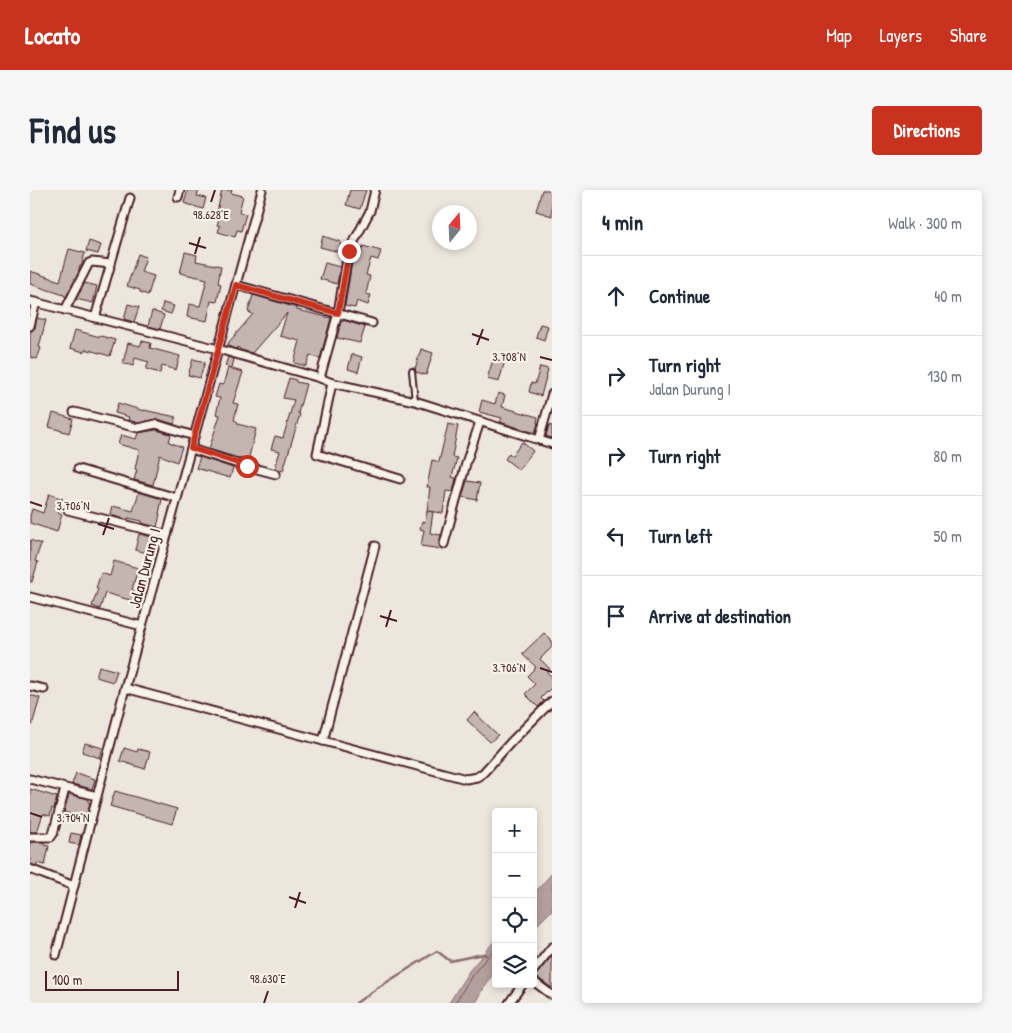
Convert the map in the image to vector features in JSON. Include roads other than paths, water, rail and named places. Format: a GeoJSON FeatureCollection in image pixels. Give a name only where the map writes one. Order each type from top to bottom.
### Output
{"type":"FeatureCollection","features":[{"type":"Feature","properties":{"kind":"street","name":"Jalan Durung I"},"geometry":{"type":"LineString","coordinates":[[56,955],[125,688],[262,190]]}},
{"type":"Feature","properties":{"kind":"street"},"geometry":{"type":"LineString","coordinates":[[320,378],[338,313],[348,253],[370,211],[375,190]]}},
{"type":"Feature","properties":{"kind":"street"},"geometry":{"type":"LineString","coordinates":[[95,318],[130,198]]}},
{"type":"Feature","properties":{"kind":"street"},"geometry":{"type":"LineString","coordinates":[[65,310],[89,263],[111,264]]}},
{"type":"Feature","properties":{"kind":"street"},"geometry":{"type":"LineString","coordinates":[[236,285],[372,323]]}},
{"type":"Feature","properties":{"kind":"street"},"geometry":{"type":"LineString","coordinates":[[30,326],[33,301],[218,350],[332,383],[414,401],[552,444]]}},
{"type":"Feature","properties":{"kind":"street"},"geometry":{"type":"LineString","coordinates":[[332,383],[317,454],[400,479]]}},
{"type":"Feature","properties":{"kind":"street"},"geometry":{"type":"LineString","coordinates":[[539,440],[552,394]]}},
{"type":"Feature","properties":{"kind":"street"},"geometry":{"type":"LineString","coordinates":[[74,412],[138,428],[156,424],[194,436]]}},
{"type":"Feature","properties":{"kind":"street"},"geometry":{"type":"LineString","coordinates":[[444,544],[467,460],[480,422]]}},
{"type":"Feature","properties":{"kind":"street"},"geometry":{"type":"LineString","coordinates":[[191,448],[238,464],[276,474]]}},
{"type":"Feature","properties":{"kind":"street"},"geometry":{"type":"LineString","coordinates":[[78,469],[177,498]]}},
{"type":"Feature","properties":{"kind":"street"},"geometry":{"type":"LineString","coordinates":[[68,510],[167,535]]}},
{"type":"Feature","properties":{"kind":"street"},"geometry":{"type":"LineString","coordinates":[[323,740],[375,546]]}},
{"type":"Feature","properties":{"kind":"street"},"geometry":{"type":"LineString","coordinates":[[30,598],[142,626]]}},
{"type":"Feature","properties":{"kind":"street"},"geometry":{"type":"LineString","coordinates":[[30,686],[44,690]]}},
{"type":"Feature","properties":{"kind":"street"},"geometry":{"type":"LineString","coordinates":[[125,688],[466,779],[477,777],[552,701]]}},
{"type":"Feature","properties":{"kind":"street"},"geometry":{"type":"LineString","coordinates":[[30,779],[97,796]]}},
{"type":"Feature","properties":{"kind":"street"},"geometry":{"type":"LineString","coordinates":[[30,837],[51,837],[65,789]]}},
{"type":"Feature","properties":{"kind":"street"},"geometry":{"type":"LineString","coordinates":[[30,869],[74,886]]}},
{"type":"Feature","properties":{"kind":"street"},"geometry":{"type":"LineString","coordinates":[[537,966],[552,947]]}},
{"type":"Feature","properties":{"kind":"street"},"geometry":{"type":"LineString","coordinates":[[537,984],[552,995]]}},
{"type":"Feature","properties":{"kind":"street"},"geometry":{"type":"LineString","coordinates":[[509,1003],[520,988]]}},
{"type":"Feature","properties":{"kind":"lane"},"geometry":{"type":"LineString","coordinates":[[412,371],[414,401]]}},
{"type":"Feature","properties":{"kind":"water"},"geometry":{"type":"Polygon","coordinates":[[[552,873],[552,910],[537,925],[537,898],[537,890],[552,873]]]}},
{"type":"Feature","properties":{"kind":"water"},"geometry":{"type":"Polygon","coordinates":[[[492,944],[492,976],[475,1003],[449,1003],[469,971],[492,944]]]}},
{"type":"Feature","properties":{"kind":"waterway"},"geometry":{"type":"LineString","coordinates":[[356,1003],[437,951],[450,961],[486,955]]}}]}
